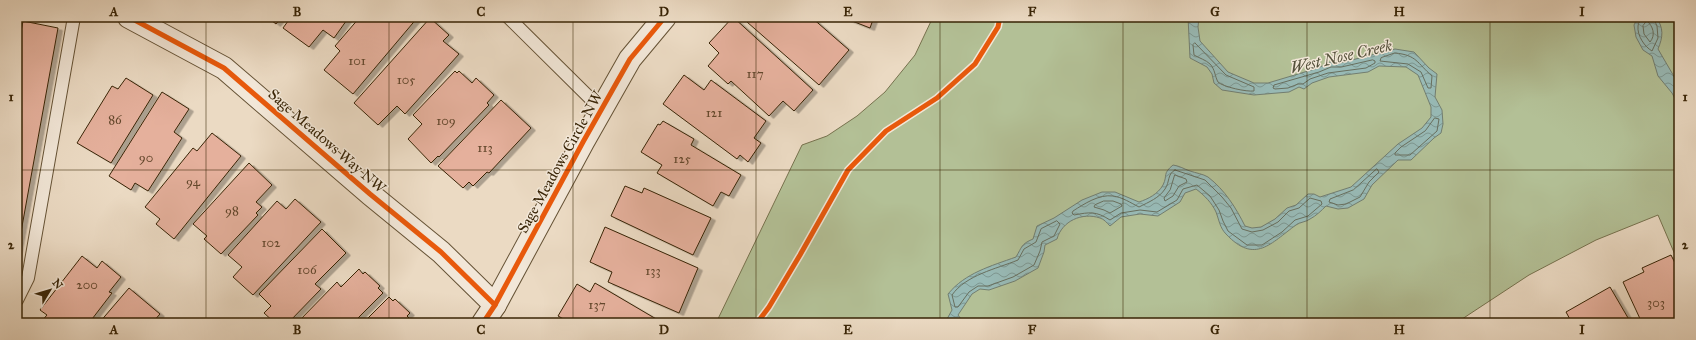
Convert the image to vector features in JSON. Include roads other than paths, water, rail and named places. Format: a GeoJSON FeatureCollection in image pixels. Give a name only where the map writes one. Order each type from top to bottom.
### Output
{"type":"FeatureCollection","features":[{"type":"Feature","properties":{"kind":"street","name":"Sage Meadows Way NW"},"geometry":{"type":"LineString","coordinates":[[129,17],[224,68],[370,194],[441,252],[495,305]]}},
{"type":"Feature","properties":{"kind":"street","name":"Sage Meadows Circle NW"},"geometry":{"type":"LineString","coordinates":[[483,323],[495,305],[630,59],[665,17]]}},
{"type":"Feature","properties":{"kind":"lane"},"geometry":{"type":"LineString","coordinates":[[17,300],[28,278],[74,17]]}},
{"type":"Feature","properties":{"kind":"lane"},"geometry":{"type":"LineString","coordinates":[[508,17],[602,110]]}},
{"type":"Feature","properties":{"kind":"water"},"geometry":{"type":"Polygon","coordinates":[[[1188,17],[1199,17],[1198,27],[1200,41],[1228,72],[1254,83],[1268,83],[1318,68],[1330,62],[1340,63],[1395,49],[1414,52],[1437,74],[1435,97],[1442,110],[1443,124],[1441,133],[1411,160],[1398,160],[1372,185],[1364,199],[1348,208],[1338,209],[1326,206],[1312,218],[1298,224],[1271,244],[1254,250],[1236,243],[1226,234],[1222,229],[1216,212],[1210,202],[1196,189],[1185,193],[1180,202],[1158,216],[1140,214],[1121,217],[1110,226],[1100,218],[1093,216],[1080,217],[1063,227],[1057,239],[1045,245],[1038,268],[1015,281],[989,290],[980,289],[972,294],[958,315],[964,323],[937,323],[940,320],[947,319],[952,310],[948,294],[962,281],[979,271],[1016,257],[1024,244],[1033,239],[1037,226],[1054,218],[1082,200],[1102,192],[1115,192],[1139,202],[1142,201],[1152,196],[1161,188],[1166,173],[1173,165],[1208,177],[1230,200],[1245,226],[1252,228],[1261,227],[1275,219],[1287,208],[1296,205],[1308,194],[1314,194],[1320,197],[1351,187],[1398,144],[1422,128],[1431,117],[1431,107],[1418,75],[1406,67],[1379,66],[1368,72],[1329,77],[1312,83],[1304,89],[1299,87],[1289,92],[1254,95],[1222,90],[1214,83],[1212,74],[1207,67],[1190,58],[1188,17]]]}},
{"type":"Feature","properties":{"kind":"water"},"geometry":{"type":"Polygon","coordinates":[[[1638,17],[1656,17],[1659,21],[1662,37],[1658,49],[1679,85],[1679,106],[1672,93],[1658,76],[1652,56],[1643,50],[1636,37],[1634,25],[1638,17]]]}},
{"type":"Feature","properties":{"kind":"water label","name":"West Nose Creek"},"geometry":{"type":"Point","coordinates":[1341,56]}}]}
